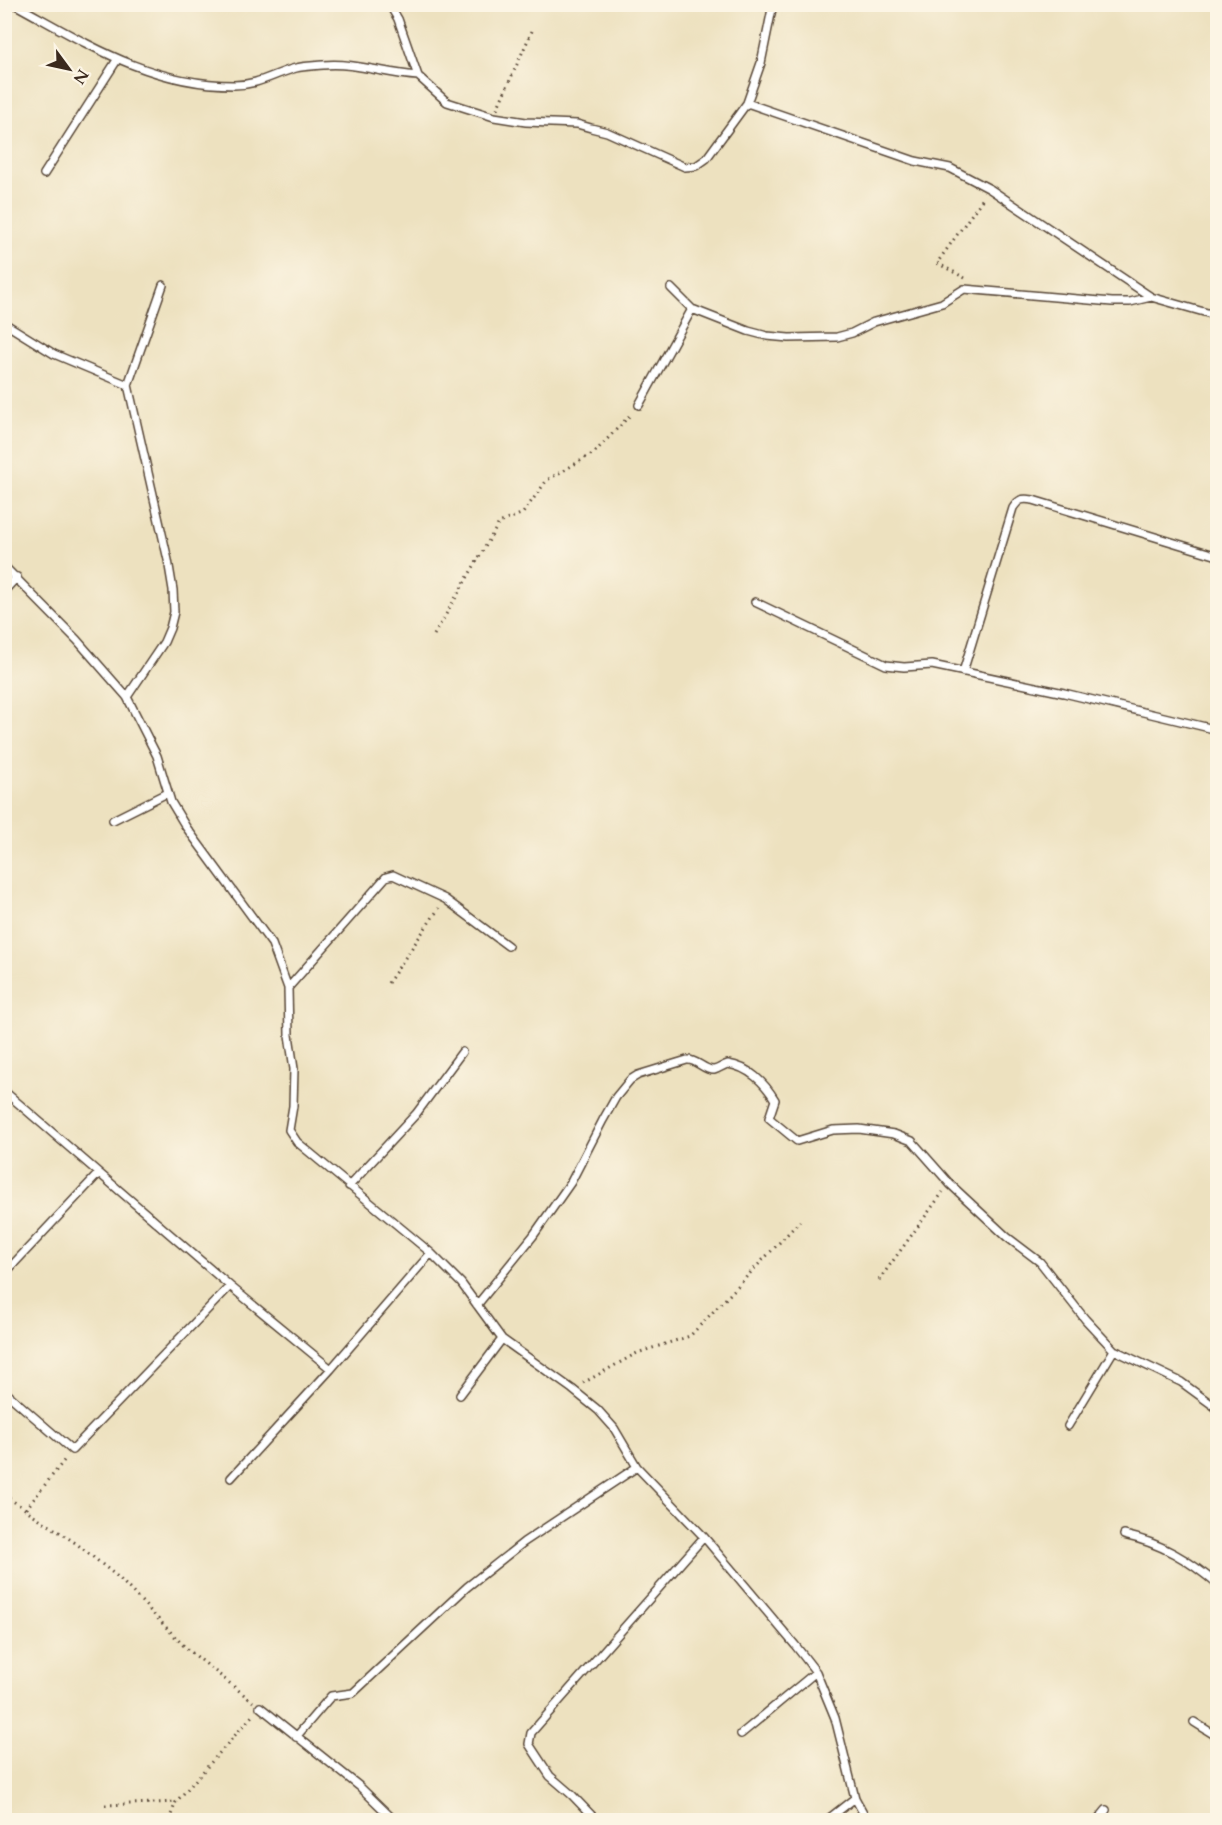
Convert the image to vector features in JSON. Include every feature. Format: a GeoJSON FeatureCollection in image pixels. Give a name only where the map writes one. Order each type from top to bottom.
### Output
{"type":"FeatureCollection","features":[{"type":"Feature","properties":{"kind":"lane"},"geometry":{"type":"LineString","coordinates":[[14,4],[117,60],[173,78],[234,85],[253,84],[296,68],[341,64],[418,76]]}},
{"type":"Feature","properties":{"kind":"lane"},"geometry":{"type":"LineString","coordinates":[[389,4],[398,19],[418,76],[447,102],[494,117],[526,122],[577,124],[607,132],[685,167],[696,166],[706,159],[747,103],[761,63],[773,4]]}},
{"type":"Feature","properties":{"kind":"lane"},"geometry":{"type":"LineString","coordinates":[[44,174],[117,60]]}},
{"type":"Feature","properties":{"kind":"lane"},"geometry":{"type":"LineString","coordinates":[[747,103],[915,161],[950,168],[990,189],[1151,297],[1218,316]]}},
{"type":"Feature","properties":{"kind":"lane"},"geometry":{"type":"LineString","coordinates":[[127,697],[164,642],[174,612],[168,560],[128,385],[163,285]]}},
{"type":"Feature","properties":{"kind":"lane"},"geometry":{"type":"LineString","coordinates":[[671,288],[693,309],[748,331],[767,336],[828,337],[852,333],[874,322],[942,303],[964,289],[1112,302],[1130,302],[1151,297]]}},
{"type":"Feature","properties":{"kind":"lane"},"geometry":{"type":"LineString","coordinates":[[639,405],[693,309]]}},
{"type":"Feature","properties":{"kind":"lane"},"geometry":{"type":"LineString","coordinates":[[4,323],[54,354],[128,385]]}},
{"type":"Feature","properties":{"kind":"lane"},"geometry":{"type":"LineString","coordinates":[[963,672],[1011,516],[1020,499],[1033,500],[1218,556]]}},
{"type":"Feature","properties":{"kind":"lane"},"geometry":{"type":"LineString","coordinates":[[4,566],[77,640],[127,697],[157,756],[167,793],[186,827],[272,944],[288,988],[289,1035],[294,1069],[293,1106],[289,1130],[297,1143],[431,1253],[461,1283],[502,1339],[572,1389],[598,1410],[614,1428],[637,1467],[704,1537],[816,1672],[835,1718],[855,1798],[867,1821]]}},
{"type":"Feature","properties":{"kind":"lane"},"geometry":{"type":"LineString","coordinates":[[4,591],[17,577]]}},
{"type":"Feature","properties":{"kind":"lane"},"geometry":{"type":"LineString","coordinates":[[755,602],[886,665],[904,667],[932,665],[1064,693],[1218,730]]}},
{"type":"Feature","properties":{"kind":"lane"},"geometry":{"type":"LineString","coordinates":[[113,820],[167,793]]}},
{"type":"Feature","properties":{"kind":"lane"},"geometry":{"type":"LineString","coordinates":[[288,988],[386,877],[393,875],[445,899],[508,946]]}},
{"type":"Feature","properties":{"kind":"lane"},"geometry":{"type":"LineString","coordinates":[[349,1186],[416,1114],[462,1052]]}},
{"type":"Feature","properties":{"kind":"lane"},"geometry":{"type":"LineString","coordinates":[[477,1305],[533,1236],[564,1191],[616,1097],[634,1076],[687,1060],[694,1060],[711,1070],[728,1064],[749,1071],[759,1079],[775,1098],[769,1118],[797,1141],[833,1130],[859,1129],[894,1134],[917,1145],[950,1184],[1007,1237],[1050,1272],[1084,1319],[1114,1350],[1181,1382],[1218,1409]]}},
{"type":"Feature","properties":{"kind":"lane"},"geometry":{"type":"LineString","coordinates":[[4,1091],[230,1286],[332,1369]]}},
{"type":"Feature","properties":{"kind":"lane"},"geometry":{"type":"LineString","coordinates":[[4,1274],[99,1173]]}},
{"type":"Feature","properties":{"kind":"lane"},"geometry":{"type":"LineString","coordinates":[[231,1478],[332,1369],[431,1253]]}},
{"type":"Feature","properties":{"kind":"lane"},"geometry":{"type":"LineString","coordinates":[[4,1391],[72,1450],[230,1286]]}},
{"type":"Feature","properties":{"kind":"lane"},"geometry":{"type":"LineString","coordinates":[[460,1395],[502,1339]]}},
{"type":"Feature","properties":{"kind":"lane"},"geometry":{"type":"LineString","coordinates":[[1068,1426],[1114,1350]]}},
{"type":"Feature","properties":{"kind":"lane"},"geometry":{"type":"LineString","coordinates":[[296,1737],[331,1696],[353,1693],[467,1587],[524,1542],[637,1467]]}},
{"type":"Feature","properties":{"kind":"lane"},"geometry":{"type":"LineString","coordinates":[[1124,1535],[1149,1541],[1172,1551],[1218,1585]]}},
{"type":"Feature","properties":{"kind":"lane"},"geometry":{"type":"LineString","coordinates":[[596,1821],[550,1776],[530,1744],[531,1733],[704,1537]]}},
{"type":"Feature","properties":{"kind":"lane"},"geometry":{"type":"LineString","coordinates":[[741,1734],[816,1672]]}},
{"type":"Feature","properties":{"kind":"lane"},"geometry":{"type":"LineString","coordinates":[[260,1707],[358,1786],[394,1821]]}},
{"type":"Feature","properties":{"kind":"lane"},"geometry":{"type":"LineString","coordinates":[[1194,1722],[1218,1737]]}},
{"type":"Feature","properties":{"kind":"lane"},"geometry":{"type":"LineString","coordinates":[[827,1821],[855,1798]]}},
{"type":"Feature","properties":{"kind":"lane"},"geometry":{"type":"LineString","coordinates":[[1098,1821],[1106,1809]]}},
{"type":"Feature","properties":{"kind":"path"},"geometry":{"type":"LineString","coordinates":[[494,117],[532,31]]}},
{"type":"Feature","properties":{"kind":"path"},"geometry":{"type":"LineString","coordinates":[[965,279],[937,263],[990,189]]}},
{"type":"Feature","properties":{"kind":"path"},"geometry":{"type":"LineString","coordinates":[[434,635],[499,523],[523,513],[547,480],[594,453],[639,405]]}},
{"type":"Feature","properties":{"kind":"path"},"geometry":{"type":"LineString","coordinates":[[388,983],[445,899]]}},
{"type":"Feature","properties":{"kind":"path"},"geometry":{"type":"LineString","coordinates":[[879,1280],[950,1184]]}},
{"type":"Feature","properties":{"kind":"path"},"geometry":{"type":"LineString","coordinates":[[572,1389],[638,1353],[690,1336],[800,1221]]}},
{"type":"Feature","properties":{"kind":"path"},"geometry":{"type":"LineString","coordinates":[[26,1509],[72,1450]]}},
{"type":"Feature","properties":{"kind":"path"},"geometry":{"type":"LineString","coordinates":[[4,1495],[77,1544],[119,1578],[185,1647],[260,1707],[176,1802],[169,1821]]}},
{"type":"Feature","properties":{"kind":"path"},"geometry":{"type":"LineString","coordinates":[[105,1805],[176,1802]]}}]}
